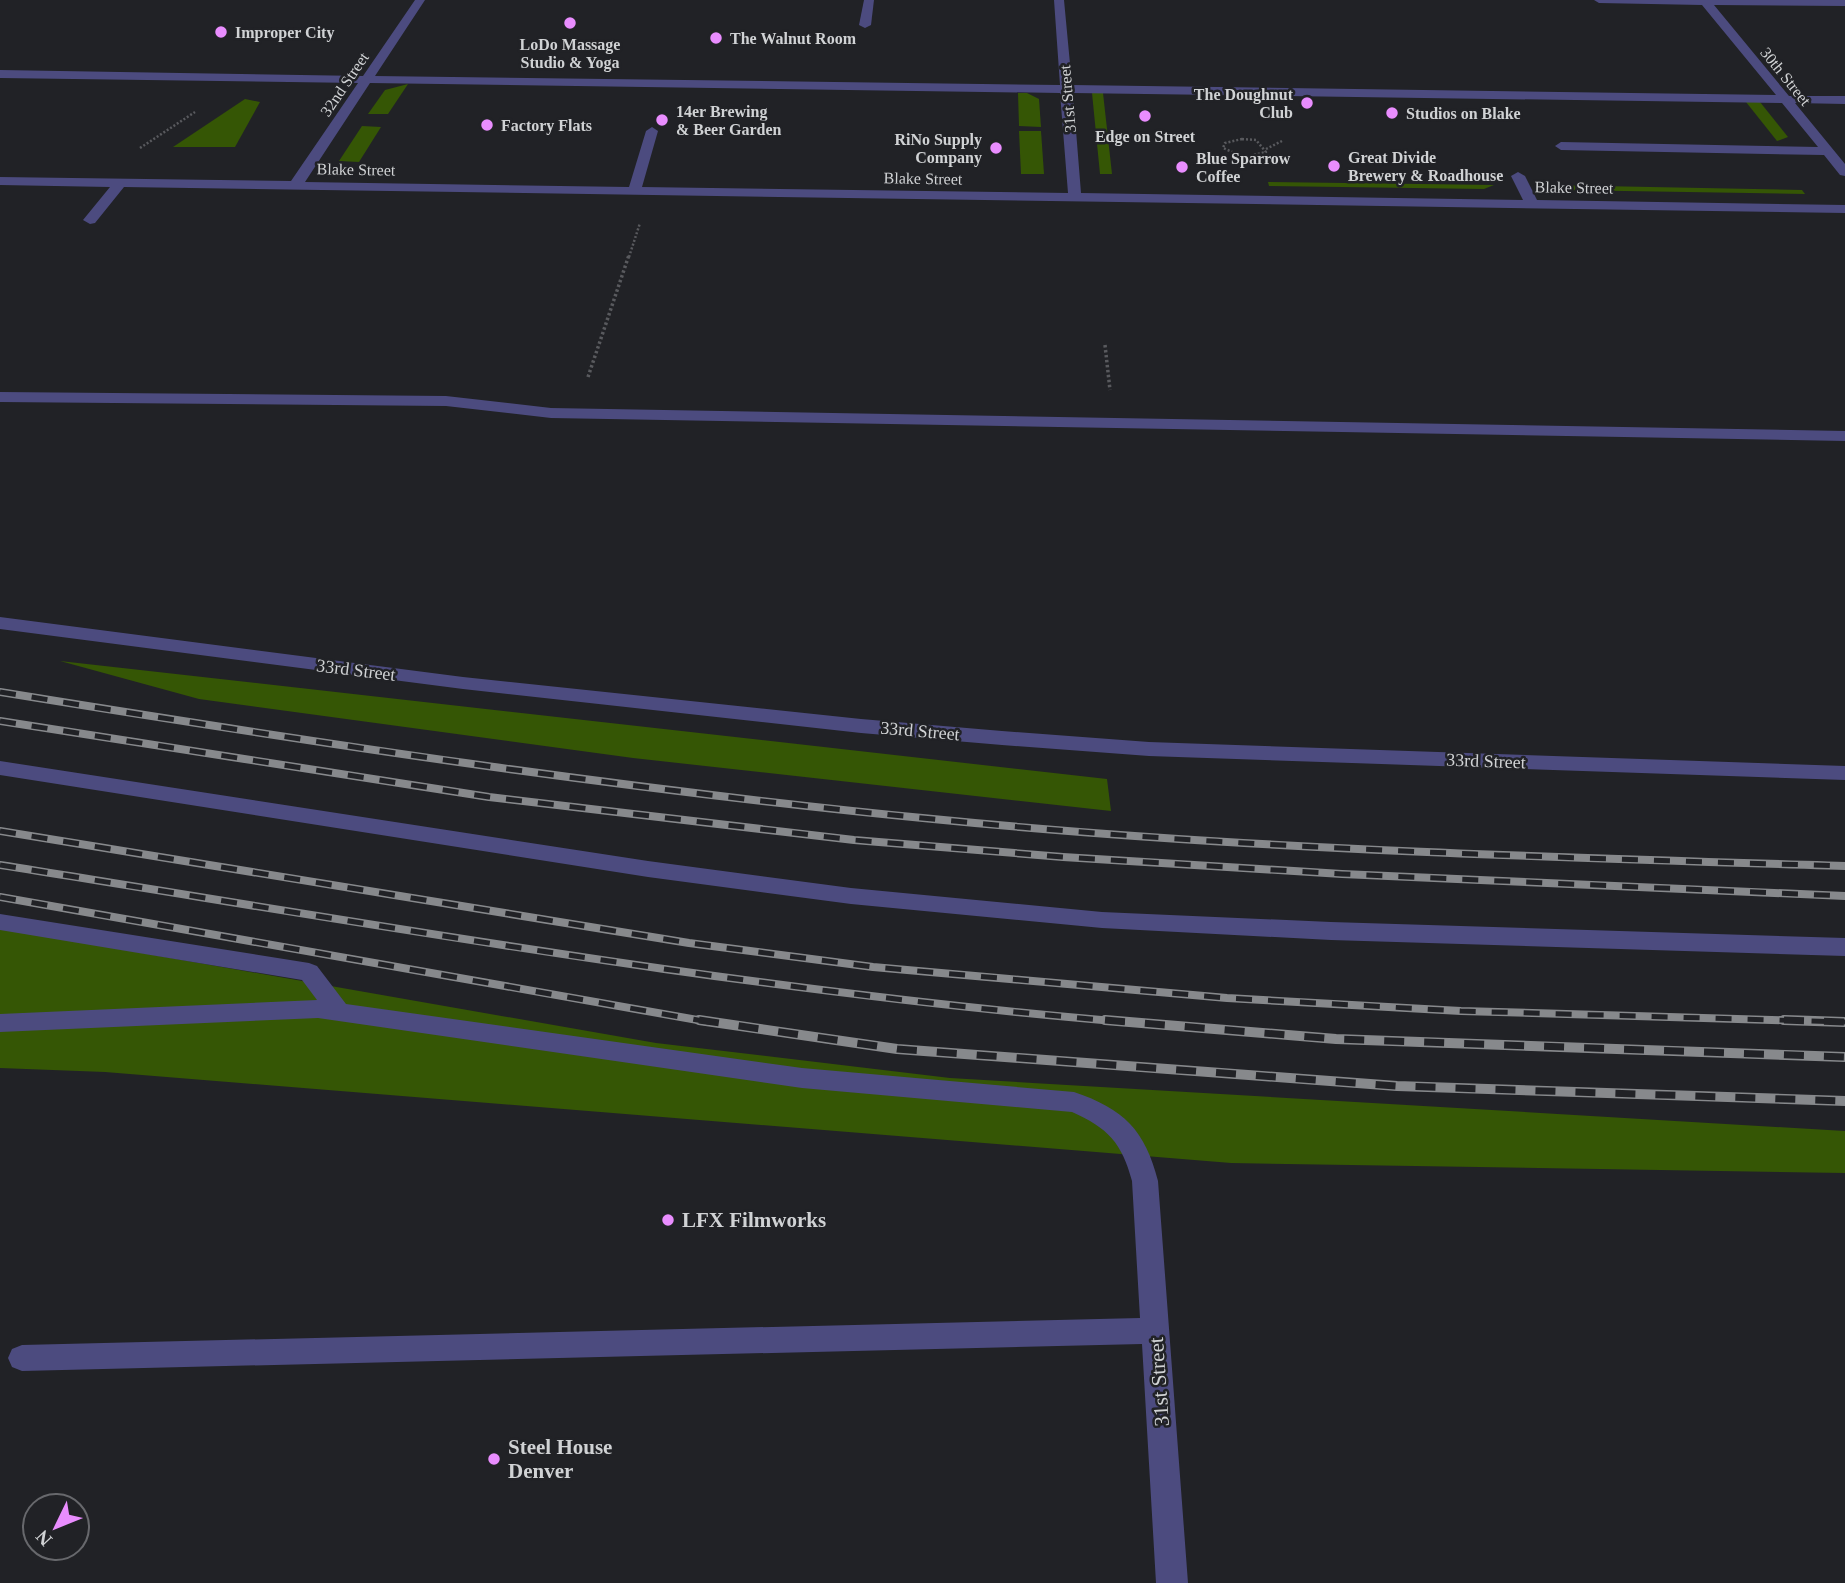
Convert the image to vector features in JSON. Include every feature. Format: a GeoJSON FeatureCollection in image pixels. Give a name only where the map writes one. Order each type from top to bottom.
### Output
{"type":"FeatureCollection","features":[{"type":"Feature","properties":{"kind":"street","name":"32nd Street"},"geometry":{"type":"LineString","coordinates":[[295,186],[420,0]]}},
{"type":"Feature","properties":{"kind":"street"},"geometry":{"type":"LineString","coordinates":[[865,25],[869,0]]}},
{"type":"Feature","properties":{"kind":"street","name":"31st Street"},"geometry":{"type":"LineString","coordinates":[[1059,0],[1075,197]]}},
{"type":"Feature","properties":{"kind":"street"},"geometry":{"type":"LineString","coordinates":[[1599,0],[1845,3]]}},
{"type":"Feature","properties":{"kind":"street","name":"30th Street"},"geometry":{"type":"LineString","coordinates":[[1704,1],[1845,172]]}},
{"type":"Feature","properties":{"kind":"street"},"geometry":{"type":"LineString","coordinates":[[0,74],[1845,100]]}},
{"type":"Feature","properties":{"kind":"street"},"geometry":{"type":"LineString","coordinates":[[634,191],[652,131]]}},
{"type":"Feature","properties":{"kind":"street"},"geometry":{"type":"LineString","coordinates":[[1561,146],[1827,151]]}},
{"type":"Feature","properties":{"kind":"street"},"geometry":{"type":"LineString","coordinates":[[1518,176],[1532,204]]}},
{"type":"Feature","properties":{"kind":"street","name":"Blake Street"},"geometry":{"type":"LineString","coordinates":[[0,181],[1845,209]]}},
{"type":"Feature","properties":{"kind":"street"},"geometry":{"type":"LineString","coordinates":[[90,220],[120,183]]}},
{"type":"Feature","properties":{"kind":"street"},"geometry":{"type":"LineString","coordinates":[[0,397],[446,401],[564,413],[1845,436]]}},
{"type":"Feature","properties":{"kind":"street","name":"33rd Street"},"geometry":{"type":"LineString","coordinates":[[0,623],[463,683],[861,726],[1014,739],[1149,749],[1845,773]]}},
{"type":"Feature","properties":{"kind":"street"},"geometry":{"type":"LineString","coordinates":[[0,768],[649,869],[851,896],[1060,916],[1318,930],[1845,947]]}},
{"type":"Feature","properties":{"kind":"street"},"geometry":{"type":"LineString","coordinates":[[0,922],[309,972],[339,1012]]}},
{"type":"Feature","properties":{"kind":"street","name":"31st Street"},"geometry":{"type":"LineString","coordinates":[[0,1023],[318,1009],[802,1078],[1074,1102],[1101,1113],[1125,1131],[1139,1155],[1145,1181],[1172,1583]]}},
{"type":"Feature","properties":{"kind":"street"},"geometry":{"type":"LineString","coordinates":[[22,1358],[1155,1331]]}},
{"type":"Feature","properties":{"kind":"path"},"geometry":{"type":"LineString","coordinates":[[131,154],[247,78]]}},
{"type":"Feature","properties":{"kind":"path"},"geometry":{"type":"LineString","coordinates":[[1266,149],[1261,143],[1249,139],[1234,139],[1223,145],[1226,151],[1243,157],[1257,156],[1282,141]]}},
{"type":"Feature","properties":{"kind":"path"},"geometry":{"type":"LineString","coordinates":[[600,377],[588,377],[641,219]]}},
{"type":"Feature","properties":{"kind":"green space"},"geometry":{"type":"Polygon","coordinates":[[[408,84],[388,114],[368,114],[385,90],[408,84]]]}},
{"type":"Feature","properties":{"kind":"green space"},"geometry":{"type":"Polygon","coordinates":[[[1018,93],[1027,93],[1039,99],[1041,127],[1019,126],[1018,93]]]}},
{"type":"Feature","properties":{"kind":"green space"},"geometry":{"type":"Polygon","coordinates":[[[1092,93],[1103,93],[1112,174],[1100,174],[1092,93]]]}},
{"type":"Feature","properties":{"kind":"green space"},"geometry":{"type":"Polygon","coordinates":[[[245,99],[260,102],[235,147],[173,147],[245,99]]]}},
{"type":"Feature","properties":{"kind":"green space"},"geometry":{"type":"Polygon","coordinates":[[[1746,102],[1760,102],[1788,137],[1777,141],[1746,102]]]}},
{"type":"Feature","properties":{"kind":"green space"},"geometry":{"type":"Polygon","coordinates":[[[362,126],[381,127],[359,162],[339,161],[362,126]]]}},
{"type":"Feature","properties":{"kind":"green space"},"geometry":{"type":"Polygon","coordinates":[[[1019,131],[1041,131],[1044,174],[1021,174],[1019,131]]]}},
{"type":"Feature","properties":{"kind":"green space"},"geometry":{"type":"Polygon","coordinates":[[[1268,182],[1494,185],[1484,189],[1269,186],[1268,182]]]}},
{"type":"Feature","properties":{"kind":"green space"},"geometry":{"type":"Polygon","coordinates":[[[1548,185],[1802,190],[1805,194],[1561,190],[1548,185]]]}},
{"type":"Feature","properties":{"kind":"green space"},"geometry":{"type":"Polygon","coordinates":[[[60,661],[1107,779],[1111,811],[633,758],[199,699],[60,661]]]}},
{"type":"Feature","properties":{"kind":"green space"},"geometry":{"type":"Polygon","coordinates":[[[0,928],[656,1043],[950,1078],[1845,1131],[1845,1173],[1231,1163],[105,1072],[0,1068],[0,928]]]}},
{"type":"Feature","properties":{"kind":"railway"},"geometry":{"type":"LineString","coordinates":[[0,692],[233,729],[582,779],[933,819],[1275,845],[1845,866]]}},
{"type":"Feature","properties":{"kind":"railway"},"geometry":{"type":"LineString","coordinates":[[0,721],[489,797],[854,840],[1063,857],[1342,874],[1845,896]]}},
{"type":"Feature","properties":{"kind":"railway"},"geometry":{"type":"LineString","coordinates":[[0,831],[689,943],[873,967],[1227,998],[1461,1011],[1845,1022],[1784,1020]]}},
{"type":"Feature","properties":{"kind":"railway"},"geometry":{"type":"LineString","coordinates":[[0,865],[702,974],[984,1009],[1126,1022]]}},
{"type":"Feature","properties":{"kind":"railway"},"geometry":{"type":"LineString","coordinates":[[0,897],[709,1022]]}},
{"type":"Feature","properties":{"kind":"railway"},"geometry":{"type":"LineString","coordinates":[[699,1020],[897,1049],[1397,1086],[1845,1101]]}},
{"type":"Feature","properties":{"kind":"railway"},"geometry":{"type":"LineString","coordinates":[[1105,1020],[1336,1039],[1845,1057]]}},
{"type":"Feature","properties":{"kind":"place","name":"LoDo Massage Studio & Yoga"},"geometry":{"type":"Point","coordinates":[570,23]}},
{"type":"Feature","properties":{"kind":"place","name":"Improper City"},"geometry":{"type":"Point","coordinates":[221,32]}},
{"type":"Feature","properties":{"kind":"place","name":"The Walnut Room"},"geometry":{"type":"Point","coordinates":[716,38]}},
{"type":"Feature","properties":{"kind":"place","name":"The Doughnut Club"},"geometry":{"type":"Point","coordinates":[1307,103]}},
{"type":"Feature","properties":{"kind":"place","name":"Studios on Blake"},"geometry":{"type":"Point","coordinates":[1392,113]}},
{"type":"Feature","properties":{"kind":"place","name":"Edge on Street"},"geometry":{"type":"Point","coordinates":[1145,116]}},
{"type":"Feature","properties":{"kind":"place","name":"14er Brewing & Beer Garden"},"geometry":{"type":"Point","coordinates":[662,120]}},
{"type":"Feature","properties":{"kind":"place","name":"Factory Flats"},"geometry":{"type":"Point","coordinates":[487,125]}},
{"type":"Feature","properties":{"kind":"place","name":"RiNo Supply Company"},"geometry":{"type":"Point","coordinates":[996,148]}},
{"type":"Feature","properties":{"kind":"place","name":"Great Divide Brewery & Roadhouse"},"geometry":{"type":"Point","coordinates":[1334,166]}},
{"type":"Feature","properties":{"kind":"place","name":"Blue Sparrow Coffee"},"geometry":{"type":"Point","coordinates":[1182,167]}},
{"type":"Feature","properties":{"kind":"place","name":"LFX Filmworks"},"geometry":{"type":"Point","coordinates":[668,1220]}},
{"type":"Feature","properties":{"kind":"place","name":"Steel House Denver"},"geometry":{"type":"Point","coordinates":[494,1459]}}]}
